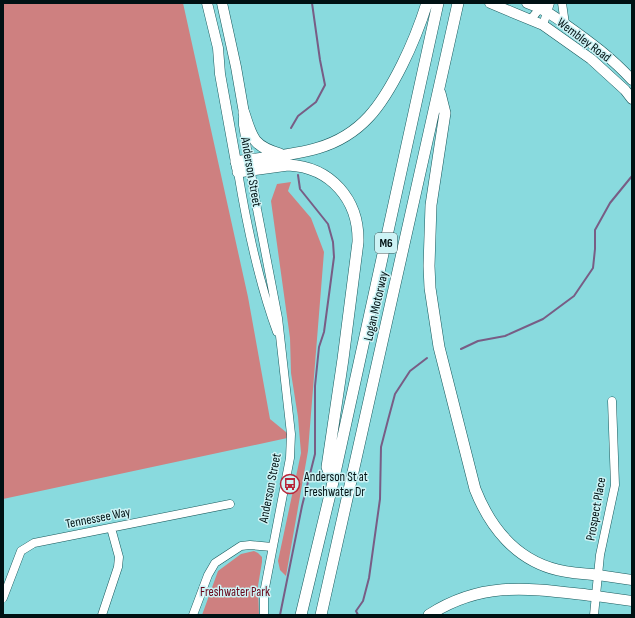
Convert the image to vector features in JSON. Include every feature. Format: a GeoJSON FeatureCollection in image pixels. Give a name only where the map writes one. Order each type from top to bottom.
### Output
{"type":"FeatureCollection","features":[{"type":"Feature","properties":{"kind":"highway"},"geometry":{"type":"LineString","coordinates":[[237,167],[282,155],[316,149],[337,141],[358,128],[373,114],[385,98],[413,42],[427,3]]}},
{"type":"Feature","properties":{"kind":"highway","name":"Logan Motorway"},"geometry":{"type":"LineString","coordinates":[[301,615],[333,482],[438,3]]}},
{"type":"Feature","properties":{"kind":"highway","name":"Logan Motorway"},"geometry":{"type":"LineString","coordinates":[[321,615],[458,3]]}},
{"type":"Feature","properties":{"kind":"highway"},"geometry":{"type":"LineString","coordinates":[[439,91],[445,113],[432,205],[429,258],[430,288],[439,347],[471,478],[481,504],[490,520],[514,548],[532,560],[551,568],[567,572],[598,576]]}},
{"type":"Feature","properties":{"kind":"highway"},"geometry":{"type":"LineString","coordinates":[[244,113],[248,127],[258,144],[269,151],[282,155]]}},
{"type":"Feature","properties":{"kind":"highway"},"geometry":{"type":"LineString","coordinates":[[249,165],[288,165],[314,171],[336,184],[348,199],[355,214],[358,228],[358,242],[344,359],[327,467],[333,482]]}},
{"type":"Feature","properties":{"kind":"highway"},"geometry":{"type":"LineString","coordinates":[[429,615],[457,600],[499,590],[528,588],[596,596]]}},
{"type":"Feature","properties":{"kind":"main road","name":"Anderson Street"},"geometry":{"type":"LineString","coordinates":[[207,3],[218,48],[220,74],[237,167]]}},
{"type":"Feature","properties":{"kind":"main road","name":"Anderson Street"},"geometry":{"type":"LineString","coordinates":[[222,3],[244,113]]}},
{"type":"Feature","properties":{"kind":"main road","name":"Wembley Road"},"geometry":{"type":"LineString","coordinates":[[490,3],[543,25],[591,59],[625,90],[632,99]]}},
{"type":"Feature","properties":{"kind":"main road","name":"Wembley Road"},"geometry":{"type":"LineString","coordinates":[[527,3],[545,6],[565,24],[606,54],[632,80]]}},
{"type":"Feature","properties":{"kind":"main road"},"geometry":{"type":"LineString","coordinates":[[598,576],[632,580]]}},
{"type":"Feature","properties":{"kind":"main road"},"geometry":{"type":"LineString","coordinates":[[596,596],[632,601]]}},
{"type":"Feature","properties":{"kind":"street"},"geometry":{"type":"LineString","coordinates":[[562,3],[565,24]]}},
{"type":"Feature","properties":{"kind":"street"},"geometry":{"type":"LineString","coordinates":[[531,19],[545,6]]}},
{"type":"Feature","properties":{"kind":"street"},"geometry":{"type":"LineString","coordinates":[[543,25],[545,6]]}},
{"type":"Feature","properties":{"kind":"street","name":"Anderson Street"},"geometry":{"type":"LineString","coordinates":[[244,113],[243,125],[249,165],[278,318],[291,434],[290,458],[264,593],[264,615]]}},
{"type":"Feature","properties":{"kind":"street","name":"Anderson Street"},"geometry":{"type":"LineString","coordinates":[[237,167],[246,222],[254,257],[280,342]]}},
{"type":"Feature","properties":{"kind":"street","name":"Prospect Place"},"geometry":{"type":"LineString","coordinates":[[594,615],[600,555],[615,486],[612,402]]}},
{"type":"Feature","properties":{"kind":"street","name":"Tennessee Way"},"geometry":{"type":"LineString","coordinates":[[3,598],[21,551],[34,543],[230,504]]}},
{"type":"Feature","properties":{"kind":"street"},"geometry":{"type":"LineString","coordinates":[[102,615],[118,567],[119,557],[111,528]]}},
{"type":"Feature","properties":{"kind":"street"},"geometry":{"type":"LineString","coordinates":[[194,615],[208,574],[215,563],[241,546],[250,545],[272,547]]}},
{"type":"Feature","properties":{"kind":"green space"},"geometry":{"type":"Polygon","coordinates":[[[3,3],[183,3],[248,297],[270,419],[292,437],[3,499],[3,3]]]}},
{"type":"Feature","properties":{"kind":"green space"},"geometry":{"type":"Polygon","coordinates":[[[291,182],[288,191],[311,218],[324,252],[308,451],[286,576],[280,570],[278,561],[301,453],[298,417],[291,373],[290,338],[271,201],[277,184],[291,182]]]}},
{"type":"Feature","properties":{"kind":"green space","name":"Freshwater Park"},"geometry":{"type":"Polygon","coordinates":[[[254,551],[262,557],[258,586],[259,615],[202,615],[218,571],[241,554],[254,551]]]}},
{"type":"Feature","properties":{"kind":"waterway"},"geometry":{"type":"LineString","coordinates":[[291,128],[298,116],[316,102],[325,85],[312,3]]}},
{"type":"Feature","properties":{"kind":"waterway"},"geometry":{"type":"LineString","coordinates":[[280,615],[302,506],[315,454],[315,386],[319,347],[324,332],[334,257],[333,242],[328,224],[300,189],[298,175]]}},
{"type":"Feature","properties":{"kind":"waterway"},"geometry":{"type":"LineString","coordinates":[[461,349],[478,341],[505,336],[543,319],[574,296],[593,268],[595,230],[610,203],[632,176]]}},
{"type":"Feature","properties":{"kind":"waterway"},"geometry":{"type":"LineString","coordinates":[[358,615],[356,611],[363,601],[369,578],[380,499],[381,447],[388,420],[395,394],[410,371],[427,358]]}},
{"type":"Feature","properties":{"kind":"place","name":"Anderson St at Freshwater Dr"},"geometry":{"type":"Point","coordinates":[290,484]}}]}
